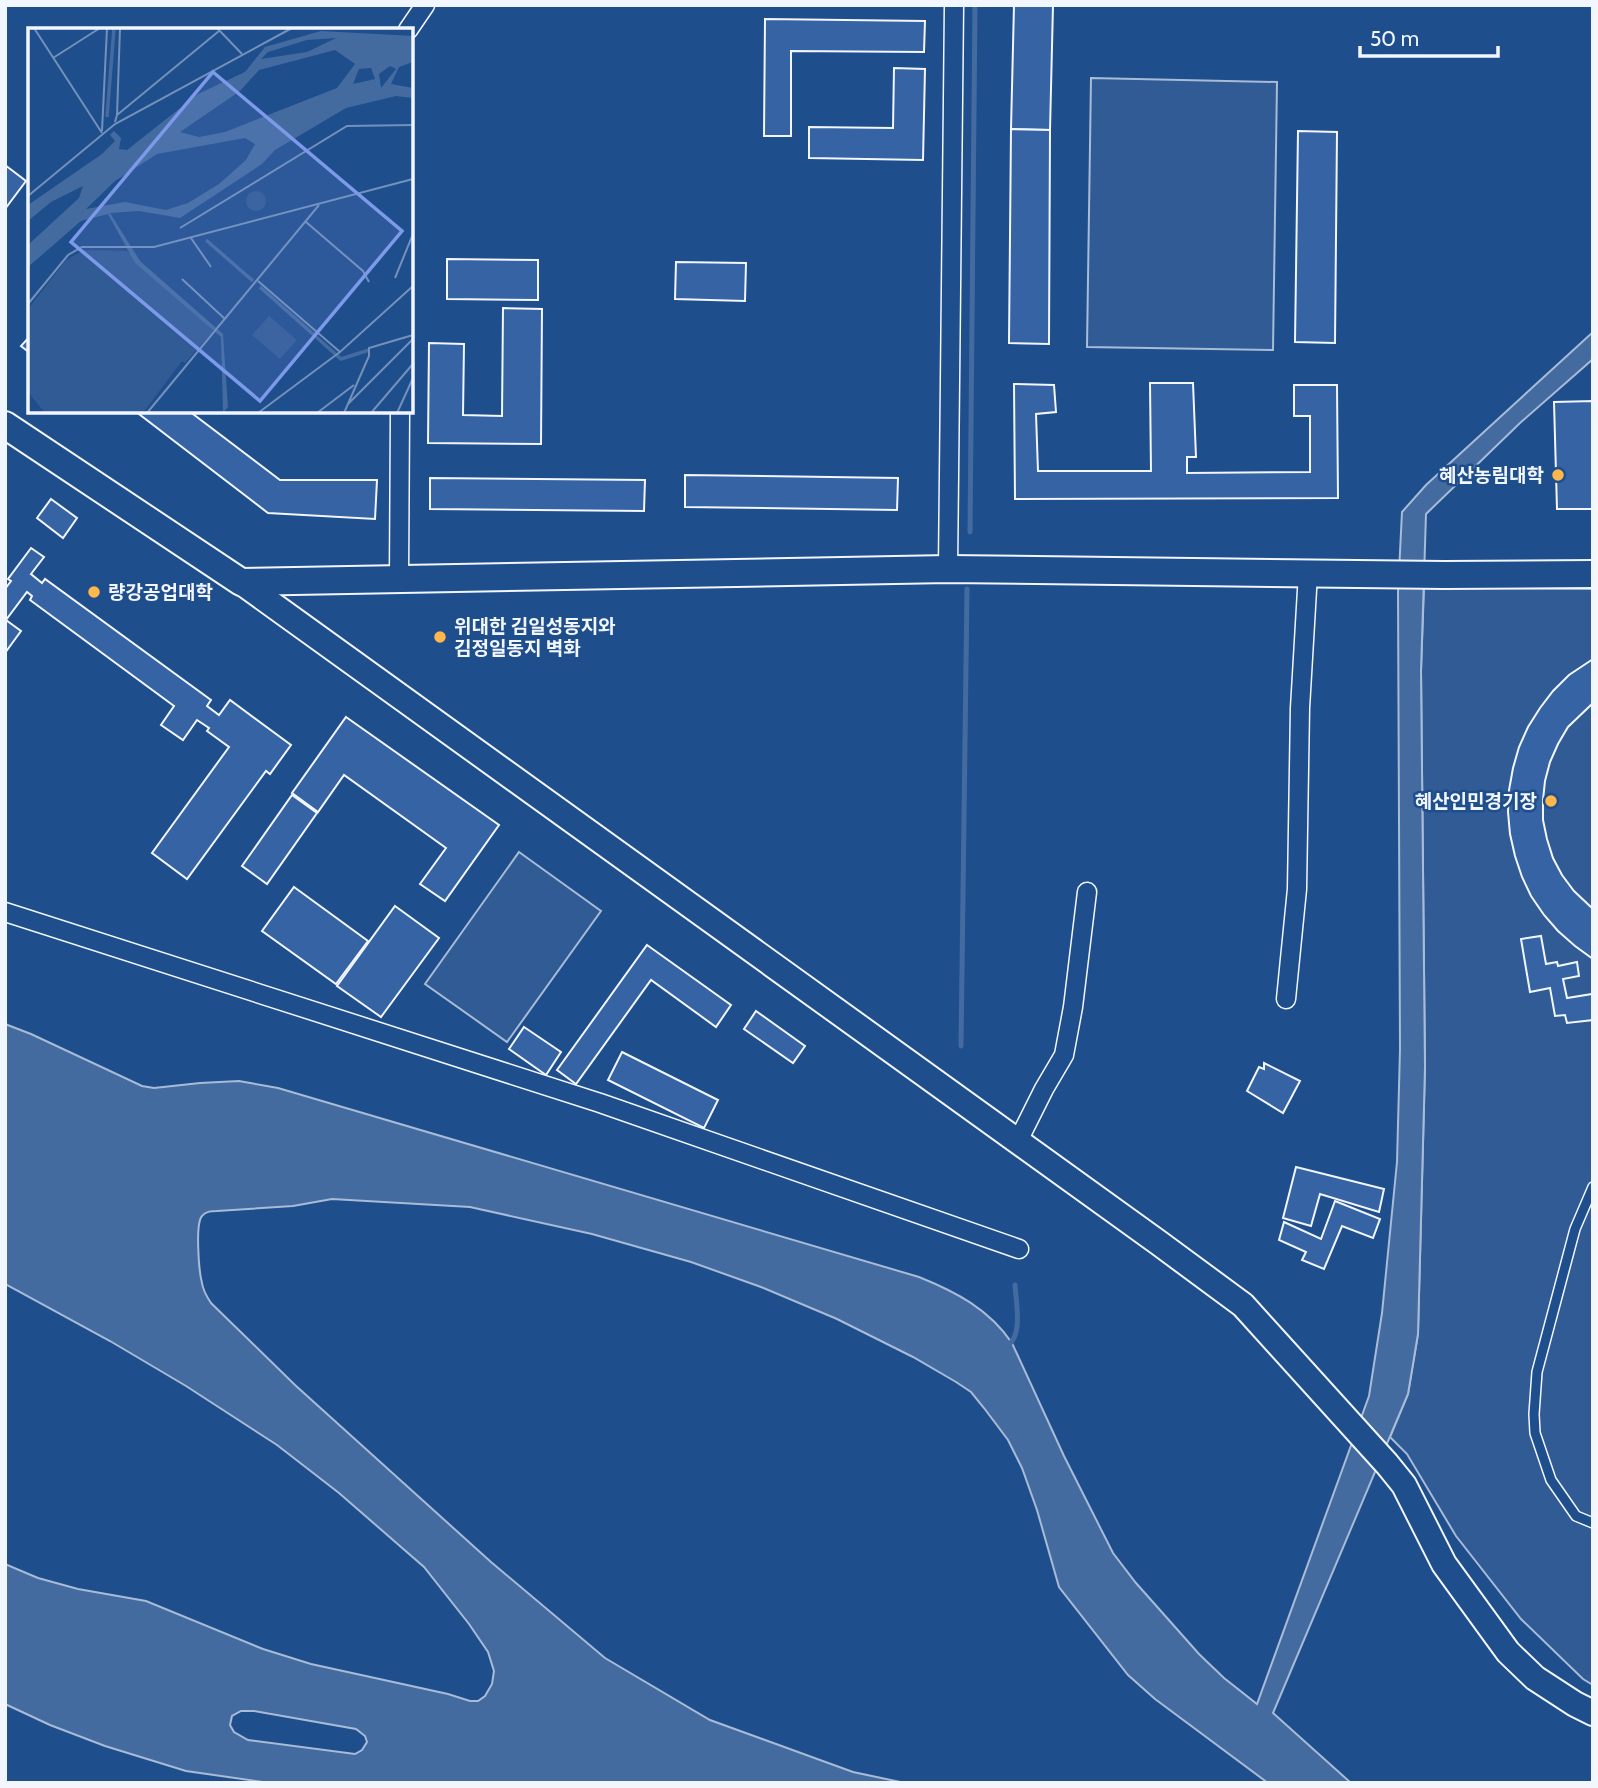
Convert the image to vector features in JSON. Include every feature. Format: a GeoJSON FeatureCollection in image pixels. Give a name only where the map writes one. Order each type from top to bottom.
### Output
{"type":"FeatureCollection","features":[{"type":"Feature","properties":{"kind":"main road"},"geometry":{"type":"LineString","coordinates":[[5,425],[241,582],[1243,1305],[1404,1485],[1444,1564],[1508,1652],[1535,1678],[1593,1713]]}},
{"type":"Feature","properties":{"kind":"main road"},"geometry":{"type":"LineString","coordinates":[[241,582],[948,569],[1444,575],[1593,574]]}},
{"type":"Feature","properties":{"kind":"street"},"geometry":{"type":"LineString","coordinates":[[409,28],[425,5]]}},
{"type":"Feature","properties":{"kind":"street"},"geometry":{"type":"LineString","coordinates":[[948,569],[954,5]]}},
{"type":"Feature","properties":{"kind":"street"},"geometry":{"type":"LineString","coordinates":[[399,579],[400,413]]}},
{"type":"Feature","properties":{"kind":"street"},"geometry":{"type":"LineString","coordinates":[[1286,999],[1297,888],[1300,708],[1308,573]]}},
{"type":"Feature","properties":{"kind":"street"},"geometry":{"type":"LineString","coordinates":[[1018,1141],[1064,1055],[1073,1007],[1087,892]]}},
{"type":"Feature","properties":{"kind":"street"},"geometry":{"type":"LineString","coordinates":[[5,912],[600,1103],[1019,1249]]}},
{"type":"Feature","properties":{"kind":"lane"},"geometry":{"type":"LineString","coordinates":[[1593,1187],[1575,1229],[1537,1372],[1534,1414],[1535,1433],[1551,1480],[1576,1516],[1593,1523]]}},
{"type":"Feature","properties":{"kind":"shaded area"},"geometry":{"type":"Polygon","coordinates":[[[1091,78],[1277,82],[1273,350],[1087,347],[1091,78]]]}},
{"type":"Feature","properties":{"kind":"shaded area"},"geometry":{"type":"Polygon","coordinates":[[[1593,332],[1593,359],[1520,423],[1426,514],[1421,671],[1425,1067],[1418,1334],[1408,1394],[1273,1713],[1351,1783],[1268,1783],[1155,1699],[1128,1675],[1059,1587],[1037,1510],[1022,1468],[1008,1440],[971,1392],[956,1382],[837,1319],[761,1287],[691,1262],[592,1234],[470,1207],[332,1199],[293,1206],[205,1213],[200,1221],[198,1238],[203,1289],[211,1303],[295,1385],[491,1562],[605,1658],[710,1720],[853,1772],[905,1783],[270,1783],[186,1771],[105,1746],[5,1704],[5,1564],[38,1578],[78,1589],[146,1601],[263,1649],[311,1664],[470,1701],[478,1701],[485,1696],[492,1684],[494,1671],[488,1652],[424,1567],[339,1493],[277,1445],[186,1386],[5,1284],[5,1024],[142,1086],[154,1088],[239,1081],[278,1088],[919,1277],[959,1296],[993,1320],[1012,1343],[1064,1456],[1113,1553],[1199,1654],[1257,1704],[1369,1396],[1382,1313],[1397,1162],[1400,1049],[1398,592],[1402,512],[1426,485],[1593,332]],[[241,1711],[232,1716],[230,1725],[234,1732],[248,1740],[355,1754],[362,1750],[367,1742],[365,1736],[356,1729],[241,1711]]]}},
{"type":"Feature","properties":{"kind":"shaded area"},"geometry":{"type":"Polygon","coordinates":[[[1424,587],[1593,589],[1593,1685],[1583,1679],[1521,1619],[1456,1536],[1407,1454],[1390,1437],[1408,1394],[1418,1334],[1425,1067],[1421,671],[1424,587]]]}},
{"type":"Feature","properties":{"kind":"shaded area"},"geometry":{"type":"Polygon","coordinates":[[[519,852],[601,911],[507,1042],[425,984],[519,852]]]}},
{"type":"Feature","properties":{"kind":"building"},"geometry":{"type":"Polygon","coordinates":[[[1014,5],[1053,5],[1050,130],[1011,129],[1014,5]]]}},
{"type":"Feature","properties":{"kind":"building"},"geometry":{"type":"Polygon","coordinates":[[[765,19],[925,21],[924,52],[791,51],[791,136],[764,136],[765,19]]]}},
{"type":"Feature","properties":{"kind":"building"},"geometry":{"type":"Polygon","coordinates":[[[894,68],[925,69],[923,160],[809,158],[809,127],[893,128],[894,68]]]}},
{"type":"Feature","properties":{"kind":"building"},"geometry":{"type":"Polygon","coordinates":[[[1011,129],[1050,130],[1049,344],[1009,343],[1011,129]]]}},
{"type":"Feature","properties":{"kind":"building"},"geometry":{"type":"Polygon","coordinates":[[[1298,131],[1337,132],[1335,343],[1295,342],[1298,131]]]}},
{"type":"Feature","properties":{"kind":"building"},"geometry":{"type":"Polygon","coordinates":[[[5,165],[26,181],[5,209],[5,165]]]}},
{"type":"Feature","properties":{"kind":"building"},"geometry":{"type":"Polygon","coordinates":[[[447,259],[538,260],[538,300],[447,299],[447,259]]]}},
{"type":"Feature","properties":{"kind":"building"},"geometry":{"type":"Polygon","coordinates":[[[676,262],[746,263],[745,301],[675,299],[676,262]]]}},
{"type":"Feature","properties":{"kind":"building"},"geometry":{"type":"Polygon","coordinates":[[[503,308],[542,309],[541,444],[428,443],[429,343],[464,344],[463,415],[502,416],[503,308]]]}},
{"type":"Feature","properties":{"kind":"building"},"geometry":{"type":"Polygon","coordinates":[[[28,338],[28,351],[21,346],[28,338]]]}},
{"type":"Feature","properties":{"kind":"building"},"geometry":{"type":"Polygon","coordinates":[[[1150,383],[1193,383],[1196,457],[1187,457],[1187,473],[1310,472],[1310,416],[1294,416],[1294,385],[1337,385],[1338,498],[1015,499],[1014,384],[1054,385],[1056,412],[1036,414],[1038,471],[1151,471],[1150,383]]]}},
{"type":"Feature","properties":{"kind":"building"},"geometry":{"type":"Polygon","coordinates":[[[1593,401],[1593,509],[1557,509],[1554,402],[1593,401]]]}},
{"type":"Feature","properties":{"kind":"building"},"geometry":{"type":"Polygon","coordinates":[[[138,413],[192,413],[280,480],[377,480],[375,519],[268,513],[138,413]]]}},
{"type":"Feature","properties":{"kind":"building"},"geometry":{"type":"Polygon","coordinates":[[[685,475],[898,478],[897,510],[685,507],[685,475]]]}},
{"type":"Feature","properties":{"kind":"building"},"geometry":{"type":"Polygon","coordinates":[[[430,478],[645,480],[644,511],[430,509],[430,478]]]}},
{"type":"Feature","properties":{"kind":"building"},"geometry":{"type":"Polygon","coordinates":[[[51,499],[77,518],[63,538],[37,518],[51,499]]]}},
{"type":"Feature","properties":{"kind":"building"},"geometry":{"type":"Polygon","coordinates":[[[31,548],[44,557],[31,574],[42,583],[45,579],[211,700],[207,706],[219,715],[230,700],[291,745],[270,774],[266,771],[187,879],[152,853],[229,747],[197,720],[183,740],[161,725],[174,706],[30,600],[32,596],[27,592],[6,620],[21,631],[5,653],[5,589],[11,581],[8,579],[31,548]]]}},
{"type":"Feature","properties":{"kind":"building"},"geometry":{"type":"Polygon","coordinates":[[[1593,659],[1593,703],[1568,727],[1550,762],[1545,781],[1543,820],[1553,858],[1562,875],[1593,909],[1593,959],[1558,931],[1531,896],[1515,856],[1508,812],[1513,768],[1528,727],[1553,691],[1569,675],[1593,659]]]}},
{"type":"Feature","properties":{"kind":"building"},"geometry":{"type":"Polygon","coordinates":[[[346,717],[499,825],[445,901],[420,884],[446,848],[344,775],[318,812],[292,793],[346,717]]]}},
{"type":"Feature","properties":{"kind":"building"},"geometry":{"type":"Polygon","coordinates":[[[292,795],[317,813],[267,884],[242,866],[292,795]]]}},
{"type":"Feature","properties":{"kind":"building"},"geometry":{"type":"Polygon","coordinates":[[[294,887],[368,941],[336,984],[262,931],[294,887]]]}},
{"type":"Feature","properties":{"kind":"building"},"geometry":{"type":"Polygon","coordinates":[[[395,906],[439,938],[381,1017],[337,986],[395,906]]]}},
{"type":"Feature","properties":{"kind":"building"},"geometry":{"type":"Polygon","coordinates":[[[1541,936],[1546,964],[1557,962],[1558,966],[1577,962],[1579,976],[1563,979],[1567,998],[1592,994],[1593,1020],[1567,1023],[1565,1015],[1555,1016],[1550,988],[1530,992],[1521,939],[1541,936]]]}},
{"type":"Feature","properties":{"kind":"building"},"geometry":{"type":"Polygon","coordinates":[[[647,945],[731,1005],[716,1027],[651,980],[576,1084],[557,1070],[647,945]]]}},
{"type":"Feature","properties":{"kind":"building"},"geometry":{"type":"Polygon","coordinates":[[[756,1011],[805,1046],[793,1063],[744,1029],[756,1011]]]}},
{"type":"Feature","properties":{"kind":"building"},"geometry":{"type":"Polygon","coordinates":[[[524,1027],[561,1052],[546,1075],[509,1049],[524,1027]]]}},
{"type":"Feature","properties":{"kind":"building"},"geometry":{"type":"Polygon","coordinates":[[[622,1052],[718,1100],[704,1128],[608,1080],[622,1052]]]}},
{"type":"Feature","properties":{"kind":"building"},"geometry":{"type":"Polygon","coordinates":[[[1264,1063],[1300,1081],[1283,1113],[1247,1091],[1259,1067],[1264,1069],[1264,1063]]]}},
{"type":"Feature","properties":{"kind":"building"},"geometry":{"type":"Polygon","coordinates":[[[1296,1167],[1384,1189],[1379,1212],[1320,1194],[1311,1226],[1283,1218],[1296,1167]]]}},
{"type":"Feature","properties":{"kind":"building"},"geometry":{"type":"Polygon","coordinates":[[[1335,1201],[1380,1219],[1373,1238],[1342,1226],[1324,1269],[1302,1260],[1306,1252],[1279,1240],[1284,1222],[1321,1239],[1335,1201]]]}},
{"type":"Feature","properties":{"kind":"waterway"},"geometry":{"type":"LineString","coordinates":[[970,532],[975,5]]}},
{"type":"Feature","properties":{"kind":"waterway"},"geometry":{"type":"LineString","coordinates":[[961,1046],[967,589]]}},
{"type":"Feature","properties":{"kind":"waterway"},"geometry":{"type":"LineString","coordinates":[[1008,1345],[1016,1334],[1017,1326],[1015,1285]]}},
{"type":"Feature","properties":{"kind":"place","name":"혜산농림대학"},"geometry":{"type":"Point","coordinates":[1558,475]}},
{"type":"Feature","properties":{"kind":"place","name":"량강공업대학"},"geometry":{"type":"Point","coordinates":[94,592]}},
{"type":"Feature","properties":{"kind":"place","name":"위대한 김일성동지와 김정일동지 벽화"},"geometry":{"type":"Point","coordinates":[440,637]}},
{"type":"Feature","properties":{"kind":"place","name":"혜산인민경기장"},"geometry":{"type":"Point","coordinates":[1551,801]}}]}
